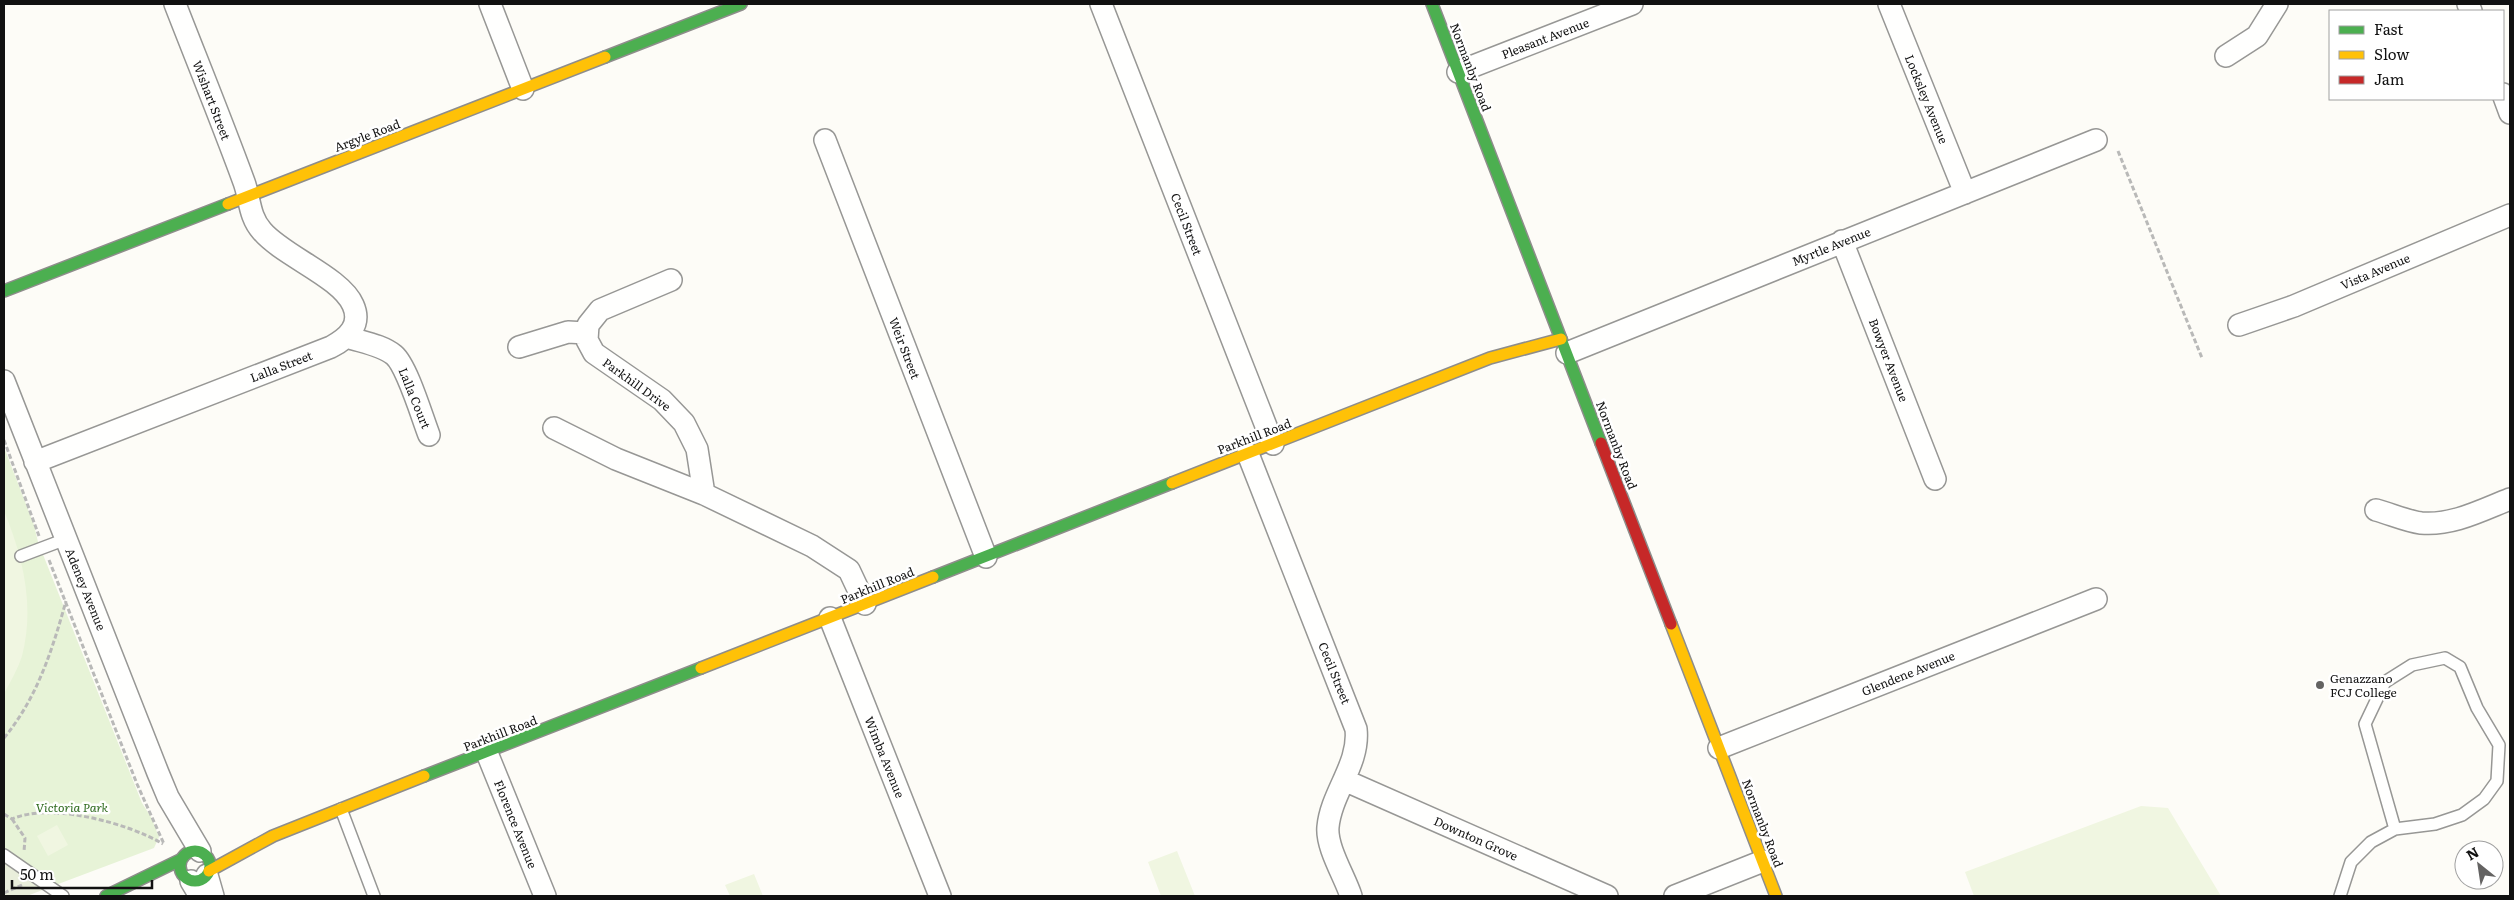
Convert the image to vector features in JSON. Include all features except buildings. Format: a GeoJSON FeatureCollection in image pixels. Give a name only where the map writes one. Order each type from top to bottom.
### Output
{"type":"FeatureCollection","features":[{"type":"Feature","properties":{"kind":"street","name":"Wishart Street"},"geometry":{"type":"LineString","coordinates":[[175,4],[245,184],[247,196]]}},
{"type":"Feature","properties":{"kind":"street"},"geometry":{"type":"LineString","coordinates":[[490,4],[523,88]]}},
{"type":"Feature","properties":{"kind":"street","name":"Argyle Road"},"geometry":{"type":"LineString","coordinates":[[4,291],[741,4]]}},
{"type":"Feature","properties":{"kind":"street","name":"Cecil Street"},"geometry":{"type":"LineString","coordinates":[[1101,4],[1273,444]]}},
{"type":"Feature","properties":{"kind":"street","name":"Normanby Road"},"geometry":{"type":"LineString","coordinates":[[1432,4],[1551,325],[1564,346],[1776,896]]}},
{"type":"Feature","properties":{"kind":"street","name":"Pleasant Avenue"},"geometry":{"type":"LineString","coordinates":[[1458,72],[1632,4]]}},
{"type":"Feature","properties":{"kind":"street","name":"Locksley Avenue"},"geometry":{"type":"LineString","coordinates":[[1890,4],[1965,194]]}},
{"type":"Feature","properties":{"kind":"street"},"geometry":{"type":"LineString","coordinates":[[2226,56],[2257,36],[2277,4]]}},
{"type":"Feature","properties":{"kind":"street"},"geometry":{"type":"LineString","coordinates":[[2504,97],[2510,113]]}},
{"type":"Feature","properties":{"kind":"street","name":"Weir Street"},"geometry":{"type":"LineString","coordinates":[[825,140],[986,556]]}},
{"type":"Feature","properties":{"kind":"street","name":"Myrtle Avenue"},"geometry":{"type":"LineString","coordinates":[[1564,346],[1965,194],[2096,140]]}},
{"type":"Feature","properties":{"kind":"street"},"geometry":{"type":"LineString","coordinates":[[247,196],[255,221],[262,232],[347,296],[354,306],[356,320],[347,337]]}},
{"type":"Feature","properties":{"kind":"street","name":"Vista Avenue"},"geometry":{"type":"LineString","coordinates":[[2239,325],[2294,306],[2510,215]]}},
{"type":"Feature","properties":{"kind":"street","name":"Bowyer Avenue"},"geometry":{"type":"LineString","coordinates":[[1842,241],[1936,479]]}},
{"type":"Feature","properties":{"kind":"street"},"geometry":{"type":"LineString","coordinates":[[519,347],[568,332],[586,333],[588,325],[600,310],[671,280]]}},
{"type":"Feature","properties":{"kind":"street","name":"Parkhill Drive"},"geometry":{"type":"LineString","coordinates":[[586,333],[589,346],[594,353],[662,400],[684,423],[697,449],[704,494]]}},
{"type":"Feature","properties":{"kind":"street","name":"Parkhill Road"},"geometry":{"type":"LineString","coordinates":[[108,896],[191,864],[274,836],[1248,454],[1490,358],[1531,336]]}},
{"type":"Feature","properties":{"kind":"street","name":"Lalla Court"},"geometry":{"type":"LineString","coordinates":[[347,337],[376,346],[395,356],[405,374],[429,435]]}},
{"type":"Feature","properties":{"kind":"street","name":"Lalla Street"},"geometry":{"type":"LineString","coordinates":[[35,462],[331,347],[347,337]]}},
{"type":"Feature","properties":{"kind":"street","name":"Parkhill Road"},"geometry":{"type":"LineString","coordinates":[[1490,358],[1564,346]]}},
{"type":"Feature","properties":{"kind":"street","name":"Adeney Avenue"},"geometry":{"type":"LineString","coordinates":[[4,381],[168,797],[191,864],[213,896]]}},
{"type":"Feature","properties":{"kind":"street"},"geometry":{"type":"LineString","coordinates":[[554,428],[616,459],[704,494],[784,530],[826,556],[858,607]]}},
{"type":"Feature","properties":{"kind":"street","name":"Cecil Street"},"geometry":{"type":"LineString","coordinates":[[1248,454],[1352,716],[1357,739],[1328,828],[1330,844],[1351,896]]}},
{"type":"Feature","properties":{"kind":"street"},"geometry":{"type":"LineString","coordinates":[[2376,510],[2419,523],[2433,524],[2463,518],[2510,500]]}},
{"type":"Feature","properties":{"kind":"street","name":"Glendene Avenue"},"geometry":{"type":"LineString","coordinates":[[1719,748],[2096,599]]}},
{"type":"Feature","properties":{"kind":"street","name":"Wimba Avenue"},"geometry":{"type":"LineString","coordinates":[[830,618],[940,896]]}},
{"type":"Feature","properties":{"kind":"street","name":"Florence Avenue"},"geometry":{"type":"LineString","coordinates":[[487,752],[545,896]]}},
{"type":"Feature","properties":{"kind":"street","name":"Downton Grove"},"geometry":{"type":"LineString","coordinates":[[1344,780],[1607,896]]}},
{"type":"Feature","properties":{"kind":"street","name":"Parkhill Road"},"geometry":{"type":"LineString","coordinates":[[108,896],[191,864],[274,836]]}},
{"type":"Feature","properties":{"kind":"street"},"geometry":{"type":"LineString","coordinates":[[1675,896],[1762,861]]}},
{"type":"Feature","properties":{"kind":"lane"},"geometry":{"type":"LineString","coordinates":[[21,556],[66,539]]}},
{"type":"Feature","properties":{"kind":"lane"},"geometry":{"type":"LineString","coordinates":[[2340,896],[2345,875],[2356,856],[2371,842],[2395,830],[2434,824],[2462,814],[2484,799],[2497,781],[2499,745],[2477,708],[2460,667],[2445,658],[2412,665],[2385,682],[2365,724],[2395,830]]}},
{"type":"Feature","properties":{"kind":"lane"},"geometry":{"type":"LineString","coordinates":[[340,809],[374,896]]}},
{"type":"Feature","properties":{"kind":"lane"},"geometry":{"type":"LineString","coordinates":[[4,855],[62,896]]}},
{"type":"Feature","properties":{"kind":"path"},"geometry":{"type":"LineString","coordinates":[[2118,151],[2202,358]]}},
{"type":"Feature","properties":{"kind":"path"},"geometry":{"type":"LineString","coordinates":[[4,440],[44,548],[137,784],[191,864]]}},
{"type":"Feature","properties":{"kind":"path"},"geometry":{"type":"LineString","coordinates":[[4,738],[34,695],[55,641],[66,600]]}},
{"type":"Feature","properties":{"kind":"path"},"geometry":{"type":"LineString","coordinates":[[12,819],[35,813],[100,819],[137,831],[191,864]]}},
{"type":"Feature","properties":{"kind":"path"},"geometry":{"type":"LineString","coordinates":[[4,814],[12,819],[21,831],[26,844],[17,866]]}},
{"type":"Feature","properties":{"kind":"path"},"geometry":{"type":"LineString","coordinates":[[4,893],[24,885]]}},
{"type":"Feature","properties":{"kind":"green space","name":"Victoria Park"},"geometry":{"type":"Polygon","coordinates":[[[4,447],[34,525],[38,542],[142,803],[151,817],[159,837],[154,848],[45,889],[4,860],[4,447]]]}},
{"type":"Feature","properties":{"kind":"green space"},"geometry":{"type":"Polygon","coordinates":[[[4,511],[17,546],[25,582],[27,619],[22,656],[4,694],[4,511]]]}},
{"type":"Feature","properties":{"kind":"green space"},"geometry":{"type":"Polygon","coordinates":[[[2141,806],[2168,808],[2221,896],[1974,896],[1965,872],[2141,806]]]}},
{"type":"Feature","properties":{"kind":"green space"},"geometry":{"type":"Polygon","coordinates":[[[57,825],[68,845],[48,856],[37,836],[57,825]]]}},
{"type":"Feature","properties":{"kind":"green space"},"geometry":{"type":"Polygon","coordinates":[[[1177,851],[1195,896],[1161,896],[1148,862],[1177,851]]]}},
{"type":"Feature","properties":{"kind":"green space"},"geometry":{"type":"Polygon","coordinates":[[[4,860],[45,889],[27,896],[4,896],[4,860]]]}},
{"type":"Feature","properties":{"kind":"green space"},"geometry":{"type":"Polygon","coordinates":[[[754,874],[763,896],[730,896],[725,885],[754,874]]]}},
{"type":"Feature","properties":{"kind":"traffic: fast"},"geometry":{"type":"LineString","coordinates":[[605,57],[741,4]]}},
{"type":"Feature","properties":{"kind":"traffic: fast"},"geometry":{"type":"LineString","coordinates":[[1432,4],[1601,443]]}},
{"type":"Feature","properties":{"kind":"traffic: fast"},"geometry":{"type":"LineString","coordinates":[[4,291],[228,204]]}},
{"type":"Feature","properties":{"kind":"traffic: fast"},"geometry":{"type":"LineString","coordinates":[[933,577],[1172,483]]}},
{"type":"Feature","properties":{"kind":"traffic: fast"},"geometry":{"type":"LineString","coordinates":[[424,776],[701,668]]}},
{"type":"Feature","properties":{"kind":"traffic: fast"},"geometry":{"type":"LineString","coordinates":[[195,851],[206,855],[210,866],[206,877],[195,881],[184,877],[180,866],[184,855],[195,851]]}},
{"type":"Feature","properties":{"kind":"traffic: fast"},"geometry":{"type":"LineString","coordinates":[[106,896],[180,860]]}},
{"type":"Feature","properties":{"kind":"traffic: slow"},"geometry":{"type":"LineString","coordinates":[[228,204],[605,57]]}},
{"type":"Feature","properties":{"kind":"traffic: slow"},"geometry":{"type":"LineString","coordinates":[[1172,483],[1490,358],[1561,339]]}},
{"type":"Feature","properties":{"kind":"traffic: slow"},"geometry":{"type":"LineString","coordinates":[[701,668],[933,577]]}},
{"type":"Feature","properties":{"kind":"traffic: slow"},"geometry":{"type":"LineString","coordinates":[[1671,624],[1776,896]]}},
{"type":"Feature","properties":{"kind":"traffic: slow"},"geometry":{"type":"LineString","coordinates":[[209,871],[273,836],[424,776]]}},
{"type":"Feature","properties":{"kind":"traffic: jam"},"geometry":{"type":"LineString","coordinates":[[1601,443],[1671,624]]}},
{"type":"Feature","properties":{"kind":"place","name":"Genazzano FCJ College"},"geometry":{"type":"Point","coordinates":[2320,685]}}]}
